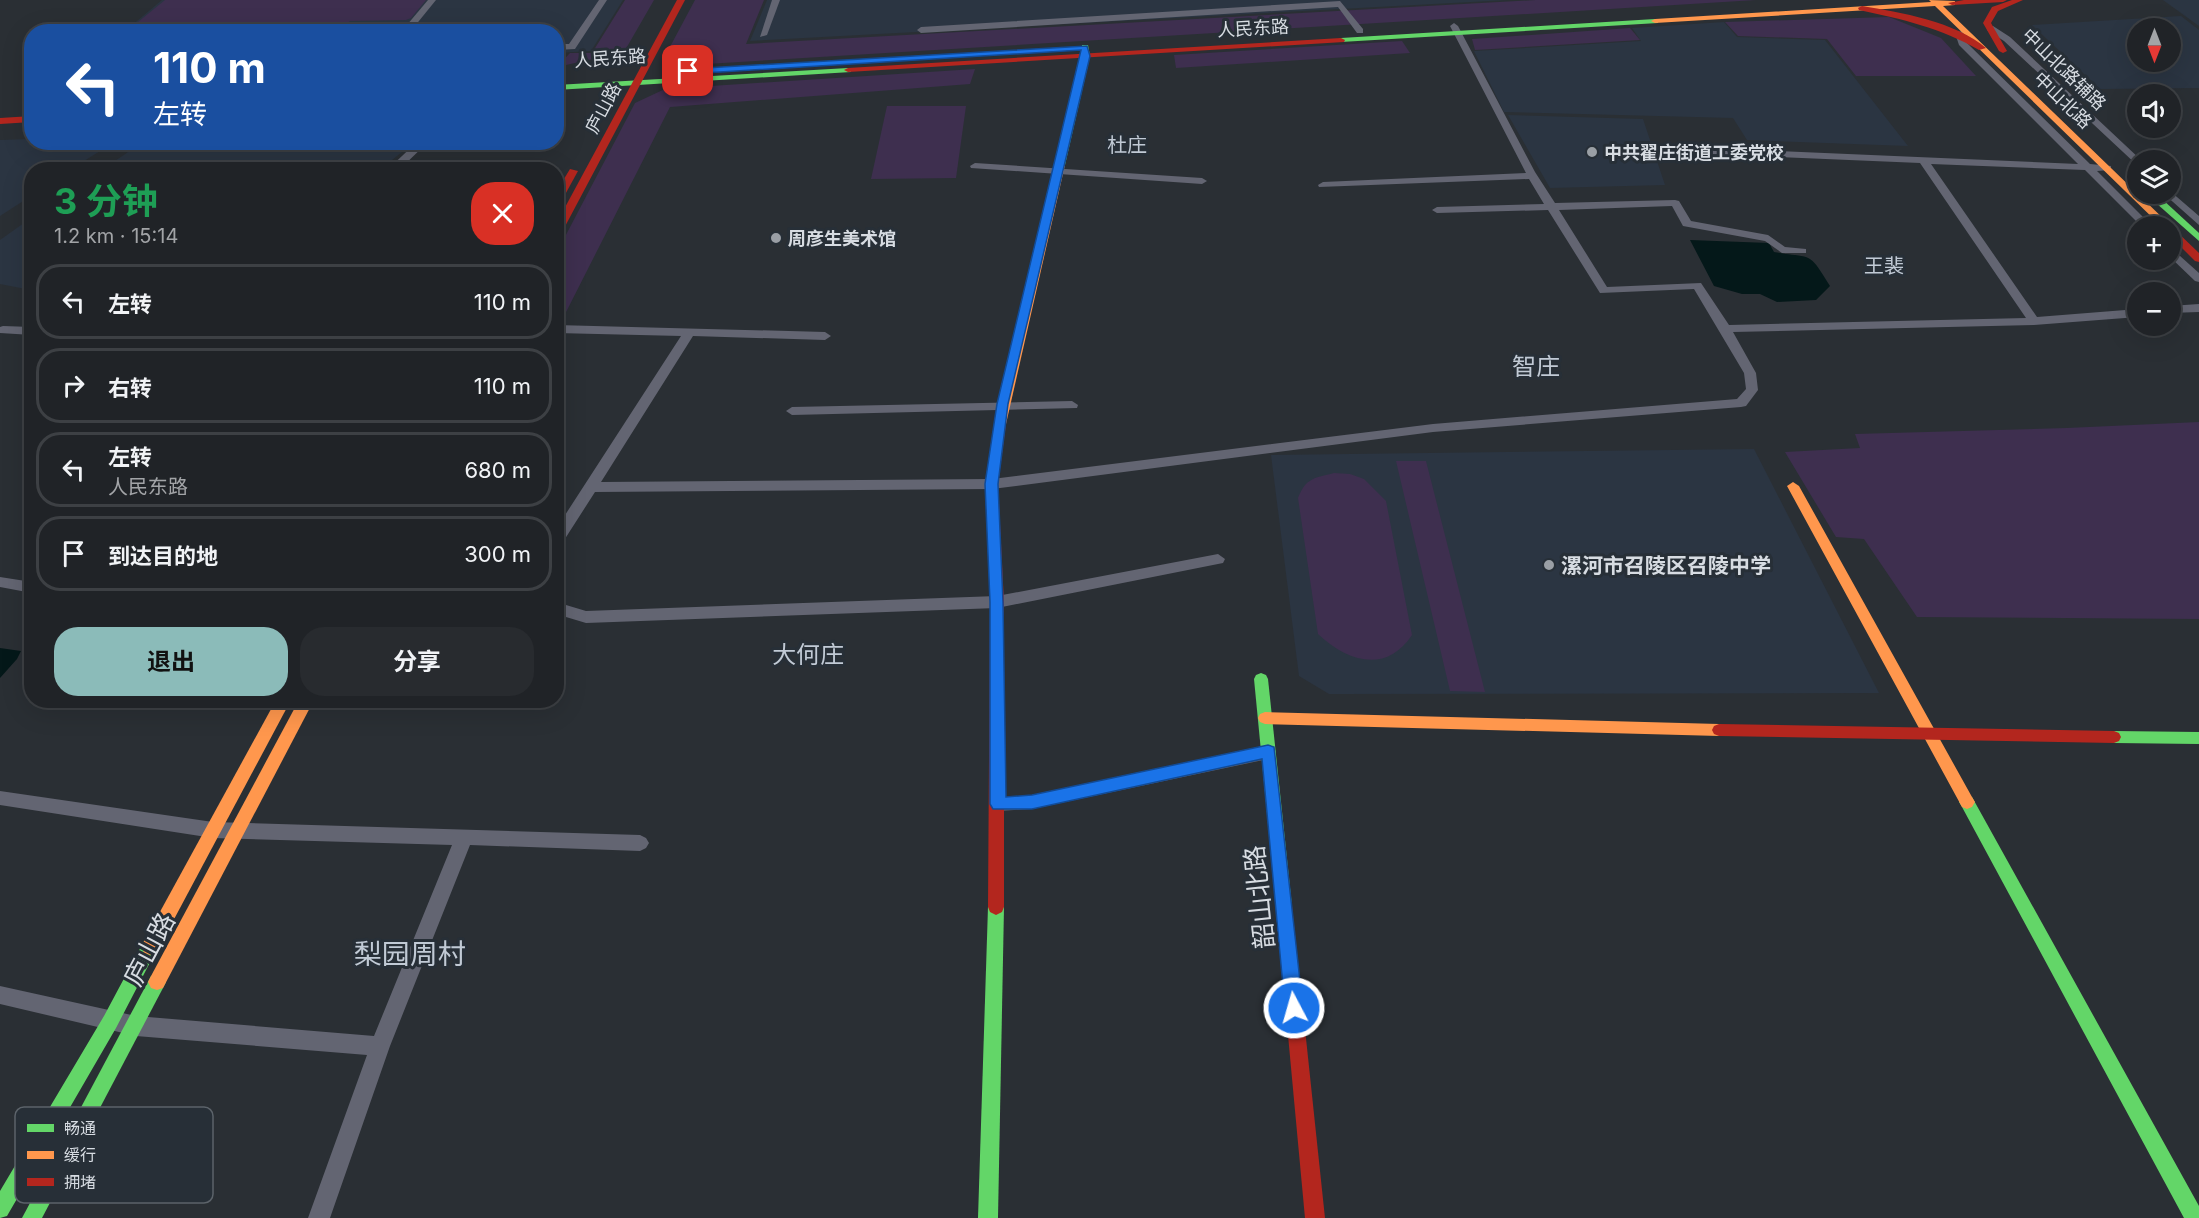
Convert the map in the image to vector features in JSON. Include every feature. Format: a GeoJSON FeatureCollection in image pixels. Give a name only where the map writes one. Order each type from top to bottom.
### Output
{"type":"FeatureCollection","features":[{"type":"Feature","properties":{"kind":"main road","name":"庐山路"},"geometry":{"type":"LineString","coordinates":[[564,217],[668,0]]}},
{"type":"Feature","properties":{"kind":"main road","name":"庐山路"},"geometry":{"type":"LineString","coordinates":[[564,189],[681,0]]}},
{"type":"Feature","properties":{"kind":"main road","name":"人民东路"},"geometry":{"type":"LineString","coordinates":[[564,80],[631,79],[1085,52],[1887,0]]}},
{"type":"Feature","properties":{"kind":"main road","name":"人民东路"},"geometry":{"type":"LineString","coordinates":[[1861,3],[2003,0]]}},
{"type":"Feature","properties":{"kind":"main road"},"geometry":{"type":"LineString","coordinates":[[2003,51],[1987,23],[1989,13],[1996,7],[2019,0]]}},
{"type":"Feature","properties":{"kind":"main road","name":"中山北路"},"geometry":{"type":"LineString","coordinates":[[1943,2],[1985,50],[2156,216]]}},
{"type":"Feature","properties":{"kind":"main road","name":"中山北路"},"geometry":{"type":"LineString","coordinates":[[1943,2],[2003,51],[2127,169]]}},
{"type":"Feature","properties":{"kind":"main road"},"geometry":{"type":"LineString","coordinates":[[1861,3],[1910,15],[1959,33],[1985,50]]}},
{"type":"Feature","properties":{"kind":"main road","name":"人民东路"},"geometry":{"type":"LineString","coordinates":[[1085,52],[1360,31],[1456,29]]}},
{"type":"Feature","properties":{"kind":"main road"},"geometry":{"type":"LineString","coordinates":[[988,1218],[998,804],[997,602],[992,484],[1002,406],[1085,52]]}},
{"type":"Feature","properties":{"kind":"main road","name":"人民东路"},"geometry":{"type":"LineString","coordinates":[[564,87],[631,79]]}},
{"type":"Feature","properties":{"kind":"main road"},"geometry":{"type":"LineString","coordinates":[[0,112],[24,110]]}},
{"type":"Feature","properties":{"kind":"main road"},"geometry":{"type":"LineString","coordinates":[[0,121],[24,120]]}},
{"type":"Feature","properties":{"kind":"main road"},"geometry":{"type":"LineString","coordinates":[[2163,204],[2199,238]]}},
{"type":"Feature","properties":{"kind":"main road"},"geometry":{"type":"LineString","coordinates":[[2181,242],[2199,259]]}},
{"type":"Feature","properties":{"kind":"main road"},"geometry":{"type":"LineString","coordinates":[[1792,486],[2195,1218]]}},
{"type":"Feature","properties":{"kind":"main road","name":"韶山北路"},"geometry":{"type":"LineString","coordinates":[[1261,679],[1315,1218]]}},
{"type":"Feature","properties":{"kind":"main road","name":"庐山路"},"geometry":{"type":"LineString","coordinates":[[60,1107],[110,1022],[280,708]]}},
{"type":"Feature","properties":{"kind":"main road","name":"庐山路"},"geometry":{"type":"LineString","coordinates":[[92,1107],[304,708]]}},
{"type":"Feature","properties":{"kind":"main road"},"geometry":{"type":"LineString","coordinates":[[1265,718],[1929,735],[2199,738]]}},
{"type":"Feature","properties":{"kind":"main road","name":"庐山路"},"geometry":{"type":"LineString","coordinates":[[0,1209],[15,1184]]}},
{"type":"Feature","properties":{"kind":"main road","name":"庐山路"},"geometry":{"type":"LineString","coordinates":[[32,1218],[40,1203]]}},
{"type":"Feature","properties":{"kind":"street"},"geometry":{"type":"LineString","coordinates":[[412,24],[432,0]]}},
{"type":"Feature","properties":{"kind":"street"},"geometry":{"type":"LineString","coordinates":[[564,47],[572,47],[603,0]]}},
{"type":"Feature","properties":{"kind":"street"},"geometry":{"type":"LineString","coordinates":[[763,34],[776,0]]}},
{"type":"Feature","properties":{"kind":"street"},"geometry":{"type":"LineString","coordinates":[[1213,0],[1215,12]]}},
{"type":"Feature","properties":{"kind":"street"},"geometry":{"type":"LineString","coordinates":[[921,30],[1340,4],[1360,31]]}},
{"type":"Feature","properties":{"kind":"street","name":"中山北路辅路"},"geometry":{"type":"LineString","coordinates":[[1990,28],[2007,39],[2127,154]]}},
{"type":"Feature","properties":{"kind":"street"},"geometry":{"type":"LineString","coordinates":[[590,487],[992,484],[1433,428],[1741,403],[1752,390],[1750,373],[1696,285],[1604,291],[1533,176],[1456,29]]}},
{"type":"Feature","properties":{"kind":"street"},"geometry":{"type":"LineString","coordinates":[[1959,33],[1962,43],[2137,216]]}},
{"type":"Feature","properties":{"kind":"street"},"geometry":{"type":"LineString","coordinates":[[1662,149],[2107,168]]}},
{"type":"Feature","properties":{"kind":"street"},"geometry":{"type":"LineString","coordinates":[[401,162],[414,150]]}},
{"type":"Feature","properties":{"kind":"street"},"geometry":{"type":"LineString","coordinates":[[1923,160],[2034,321]]}},
{"type":"Feature","properties":{"kind":"street"},"geometry":{"type":"LineString","coordinates":[[975,166],[1202,181]]}},
{"type":"Feature","properties":{"kind":"street"},"geometry":{"type":"LineString","coordinates":[[1323,185],[1533,176]]}},
{"type":"Feature","properties":{"kind":"street"},"geometry":{"type":"LineString","coordinates":[[1437,210],[1675,203],[1687,224],[1768,238],[1782,250],[1802,250]]}},
{"type":"Feature","properties":{"kind":"street"},"geometry":{"type":"LineString","coordinates":[[2180,204],[2199,222]]}},
{"type":"Feature","properties":{"kind":"street"},"geometry":{"type":"LineString","coordinates":[[2181,261],[2199,279]]}},
{"type":"Feature","properties":{"kind":"street"},"geometry":{"type":"LineString","coordinates":[[2181,309],[2199,308]]}},
{"type":"Feature","properties":{"kind":"street"},"geometry":{"type":"LineString","coordinates":[[1725,329],[2034,321],[2127,313]]}},
{"type":"Feature","properties":{"kind":"street"},"geometry":{"type":"LineString","coordinates":[[564,329],[825,336]]}},
{"type":"Feature","properties":{"kind":"street"},"geometry":{"type":"LineString","coordinates":[[3,330],[24,331]]}},
{"type":"Feature","properties":{"kind":"street"},"geometry":{"type":"LineString","coordinates":[[564,528],[689,333]]}},
{"type":"Feature","properties":{"kind":"street"},"geometry":{"type":"LineString","coordinates":[[792,411],[1072,405]]}},
{"type":"Feature","properties":{"kind":"street"},"geometry":{"type":"LineString","coordinates":[[564,610],[586,617],[997,602],[1218,559]]}},
{"type":"Feature","properties":{"kind":"street"},"geometry":{"type":"LineString","coordinates":[[0,582],[24,586]]}},
{"type":"Feature","properties":{"kind":"street"},"geometry":{"type":"LineString","coordinates":[[998,804],[1032,802],[1268,752]]}},
{"type":"Feature","properties":{"kind":"street"},"geometry":{"type":"LineString","coordinates":[[0,798],[238,832],[640,843]]}},
{"type":"Feature","properties":{"kind":"street"},"geometry":{"type":"LineString","coordinates":[[319,1218],[380,1046],[464,838]]}},
{"type":"Feature","properties":{"kind":"street"},"geometry":{"type":"LineString","coordinates":[[0,995],[110,1022],[136,1026],[380,1046]]}},
{"type":"Feature","properties":{"kind":"shaded area"},"geometry":{"type":"Polygon","coordinates":[[[162,0],[623,0],[591,51],[564,53],[564,24],[134,24],[162,0]]]}},
{"type":"Feature","properties":{"kind":"shaded area"},"geometry":{"type":"Polygon","coordinates":[[[165,0],[426,0],[411,18],[406,20],[350,21],[346,24],[136,24],[165,0]]]}},
{"type":"Feature","properties":{"kind":"shaded area"},"geometry":{"type":"Polygon","coordinates":[[[625,0],[654,0],[624,52],[564,65],[564,59],[570,53],[592,53],[625,0]]]}},
{"type":"Feature","properties":{"kind":"shaded area"},"geometry":{"type":"Polygon","coordinates":[[[695,0],[764,0],[746,44],[1536,0],[1756,0],[673,66],[664,58],[695,0]]]}},
{"type":"Feature","properties":{"kind":"shaded area"},"geometry":{"type":"Polygon","coordinates":[[[767,0],[1508,0],[750,41],[767,0]]]}},
{"type":"Feature","properties":{"kind":"shaded area"},"geometry":{"type":"Polygon","coordinates":[[[2163,0],[2199,0],[2199,26],[2163,0]]]}},
{"type":"Feature","properties":{"kind":"shaded area"},"geometry":{"type":"Polygon","coordinates":[[[2181,16],[2199,30],[2199,88],[2181,88],[2181,84],[2127,84],[2127,89],[2100,89],[2032,25],[2127,19],[2127,72],[2181,72],[2181,18],[2148,18],[2181,16]]]}},
{"type":"Feature","properties":{"kind":"shaded area"},"geometry":{"type":"Polygon","coordinates":[[[1889,17],[1941,38],[1976,76],[1856,76],[1827,39],[1738,36],[1725,22],[1889,17]]]}},
{"type":"Feature","properties":{"kind":"shaded area"},"geometry":{"type":"Polygon","coordinates":[[[1724,22],[1737,37],[1825,40],[1908,146],[1747,140],[1733,118],[1504,112],[1474,51],[1641,41],[1632,28],[1724,22]]]}},
{"type":"Feature","properties":{"kind":"shaded area"},"geometry":{"type":"Polygon","coordinates":[[[1630,28],[1640,40],[1475,50],[1472,39],[1630,28]]]}},
{"type":"Feature","properties":{"kind":"shaded area"},"geometry":{"type":"Polygon","coordinates":[[[1402,41],[1410,53],[1176,68],[1174,55],[1402,41]]]}},
{"type":"Feature","properties":{"kind":"shaded area"},"geometry":{"type":"Polygon","coordinates":[[[975,69],[970,84],[670,107],[564,316],[564,239],[635,103],[665,89],[975,69]]]}},
{"type":"Feature","properties":{"kind":"shaded area"},"geometry":{"type":"Polygon","coordinates":[[[887,106],[966,106],[956,178],[871,179],[887,106]]]}},
{"type":"Feature","properties":{"kind":"shaded area","name":"中共翟庄街道工委党校"},"geometry":{"type":"Polygon","coordinates":[[[1508,115],[1643,119],[1665,185],[1550,188],[1508,115]]]}},
{"type":"Feature","properties":{"kind":"shaded area"},"geometry":{"type":"Polygon","coordinates":[[[24,139],[24,150],[102,150],[82,162],[24,162],[24,201],[0,216],[0,140],[24,139]]]}},
{"type":"Feature","properties":{"kind":"shaded area"},"geometry":{"type":"Polygon","coordinates":[[[131,150],[404,150],[390,162],[113,162],[131,150]]]}},
{"type":"Feature","properties":{"kind":"shaded area"},"geometry":{"type":"Polygon","coordinates":[[[24,223],[24,289],[0,284],[0,240],[24,223]]]}},
{"type":"Feature","properties":{"kind":"shaded area"},"geometry":{"type":"Polygon","coordinates":[[[1690,240],[1769,243],[1774,252],[1803,256],[1813,261],[1830,286],[1816,300],[1777,302],[1760,294],[1742,294],[1714,286],[1690,240]]]}},
{"type":"Feature","properties":{"kind":"shaded area"},"geometry":{"type":"Polygon","coordinates":[[[2199,422],[2199,619],[1917,617],[1864,539],[1836,537],[1785,452],[1860,448],[1855,434],[2199,422]]]}},
{"type":"Feature","properties":{"kind":"shaded area","name":"漯河市召陵区召陵中学"},"geometry":{"type":"Polygon","coordinates":[[[1754,449],[1879,693],[1329,694],[1299,676],[1271,455],[1754,449]]]}},
{"type":"Feature","properties":{"kind":"shaded area"},"geometry":{"type":"Polygon","coordinates":[[[1396,461],[1426,461],[1485,692],[1450,691],[1396,461]]]}},
{"type":"Feature","properties":{"kind":"shaded area"},"geometry":{"type":"Polygon","coordinates":[[[1334,473],[1350,474],[1364,479],[1386,501],[1412,635],[1391,655],[1379,659],[1367,660],[1354,657],[1330,644],[1318,634],[1298,498],[1304,486],[1312,480],[1334,473]]]}},
{"type":"Feature","properties":{"kind":"shaded area"},"geometry":{"type":"Polygon","coordinates":[[[0,648],[21,651],[0,678],[0,648]]]}},
{"type":"Feature","properties":{"kind":"traffic: fast"},"geometry":{"type":"LineString","coordinates":[[1341,40],[1655,21]]}},
{"type":"Feature","properties":{"kind":"traffic: fast"},"geometry":{"type":"LineString","coordinates":[[1060,165],[1086,56],[1085,47]]}},
{"type":"Feature","properties":{"kind":"traffic: fast"},"geometry":{"type":"LineString","coordinates":[[564,88],[848,70]]}},
{"type":"Feature","properties":{"kind":"traffic: fast"},"geometry":{"type":"LineString","coordinates":[[2162,204],[2199,238]]}},
{"type":"Feature","properties":{"kind":"traffic: fast"},"geometry":{"type":"LineString","coordinates":[[1261,679],[1284,906]]}},
{"type":"Feature","properties":{"kind":"traffic: fast"},"geometry":{"type":"LineString","coordinates":[[2114,737],[2199,738]]}},
{"type":"Feature","properties":{"kind":"traffic: fast"},"geometry":{"type":"LineString","coordinates":[[1967,802],[2195,1218]]}},
{"type":"Feature","properties":{"kind":"traffic: fast"},"geometry":{"type":"LineString","coordinates":[[988,1218],[996,907]]}},
{"type":"Feature","properties":{"kind":"traffic: fast"},"geometry":{"type":"LineString","coordinates":[[60,1107],[110,1022],[150,947]]}},
{"type":"Feature","properties":{"kind":"traffic: fast"},"geometry":{"type":"LineString","coordinates":[[91,1107],[157,982]]}},
{"type":"Feature","properties":{"kind":"traffic: fast"},"geometry":{"type":"LineString","coordinates":[[0,1209],[15,1184]]}},
{"type":"Feature","properties":{"kind":"traffic: fast"},"geometry":{"type":"LineString","coordinates":[[32,1218],[40,1203]]}},
{"type":"Feature","properties":{"kind":"traffic: slow"},"geometry":{"type":"LineString","coordinates":[[1933,0],[2156,216]]}},
{"type":"Feature","properties":{"kind":"traffic: slow"},"geometry":{"type":"LineString","coordinates":[[1655,21],[1952,3]]}},
{"type":"Feature","properties":{"kind":"traffic: slow"},"geometry":{"type":"LineString","coordinates":[[1000,424],[1060,165]]}},
{"type":"Feature","properties":{"kind":"traffic: slow"},"geometry":{"type":"LineString","coordinates":[[1793,486],[1967,802]]}},
{"type":"Feature","properties":{"kind":"traffic: slow"},"geometry":{"type":"LineString","coordinates":[[150,947],[280,708]]}},
{"type":"Feature","properties":{"kind":"traffic: slow"},"geometry":{"type":"LineString","coordinates":[[157,982],[303,708]]}},
{"type":"Feature","properties":{"kind":"traffic: slow"},"geometry":{"type":"LineString","coordinates":[[1265,718],[1719,730]]}},
{"type":"Feature","properties":{"kind":"traffic: jam"},"geometry":{"type":"LineString","coordinates":[[564,219],[681,0]]}},
{"type":"Feature","properties":{"kind":"traffic: jam"},"geometry":{"type":"LineString","coordinates":[[1952,3],[2003,0]]}},
{"type":"Feature","properties":{"kind":"traffic: jam"},"geometry":{"type":"LineString","coordinates":[[2003,51],[1987,23],[1995,9],[2019,0]]}},
{"type":"Feature","properties":{"kind":"traffic: jam"},"geometry":{"type":"LineString","coordinates":[[1862,8],[1924,22],[1953,33],[1982,48]]}},
{"type":"Feature","properties":{"kind":"traffic: jam"},"geometry":{"type":"LineString","coordinates":[[848,70],[1341,40]]}},
{"type":"Feature","properties":{"kind":"traffic: jam"},"geometry":{"type":"LineString","coordinates":[[0,121],[24,120]]}},
{"type":"Feature","properties":{"kind":"traffic: jam"},"geometry":{"type":"LineString","coordinates":[[564,187],[573,171]]}},
{"type":"Feature","properties":{"kind":"traffic: jam"},"geometry":{"type":"LineString","coordinates":[[2181,241],[2199,259]]}},
{"type":"Feature","properties":{"kind":"traffic: jam"},"geometry":{"type":"LineString","coordinates":[[996,907],[997,602],[992,484],[1000,424]]}},
{"type":"Feature","properties":{"kind":"traffic: jam"},"geometry":{"type":"LineString","coordinates":[[1719,730],[2114,737]]}},
{"type":"Feature","properties":{"kind":"traffic: jam"},"geometry":{"type":"LineString","coordinates":[[1284,906],[1315,1218]]}},
{"type":"Feature","properties":{"kind":"place","name":"中共翟庄街道工委党校"},"geometry":{"type":"Point","coordinates":[1592,152]}},
{"type":"Feature","properties":{"kind":"place","name":"周彦生美术馆"},"geometry":{"type":"Point","coordinates":[776,238]}},
{"type":"Feature","properties":{"kind":"place","name":"漯河市召陵区召陵中学"},"geometry":{"type":"Point","coordinates":[1549,565]}},
{"type":"Feature","properties":{"kind":"district","name":"杜庄"},"geometry":{"type":"Point","coordinates":[1127,145]}},
{"type":"Feature","properties":{"kind":"district","name":"王裴"},"geometry":{"type":"Point","coordinates":[1884,266]}},
{"type":"Feature","properties":{"kind":"district","name":"智庄"},"geometry":{"type":"Point","coordinates":[1536,366]}},
{"type":"Feature","properties":{"kind":"district","name":"大何庄"},"geometry":{"type":"Point","coordinates":[808,654]}},
{"type":"Feature","properties":{"kind":"district","name":"梨园周村"},"geometry":{"type":"Point","coordinates":[410,954]}},
{"type":"Feature","properties":{"kind":"route"},"geometry":{"type":"LineString","coordinates":[[688,71],[1084,47],[1086,56],[1056,172],[1002,404],[992,484],[997,602],[998,804],[1032,802],[1268,752],[1294,1008]]}}]}
